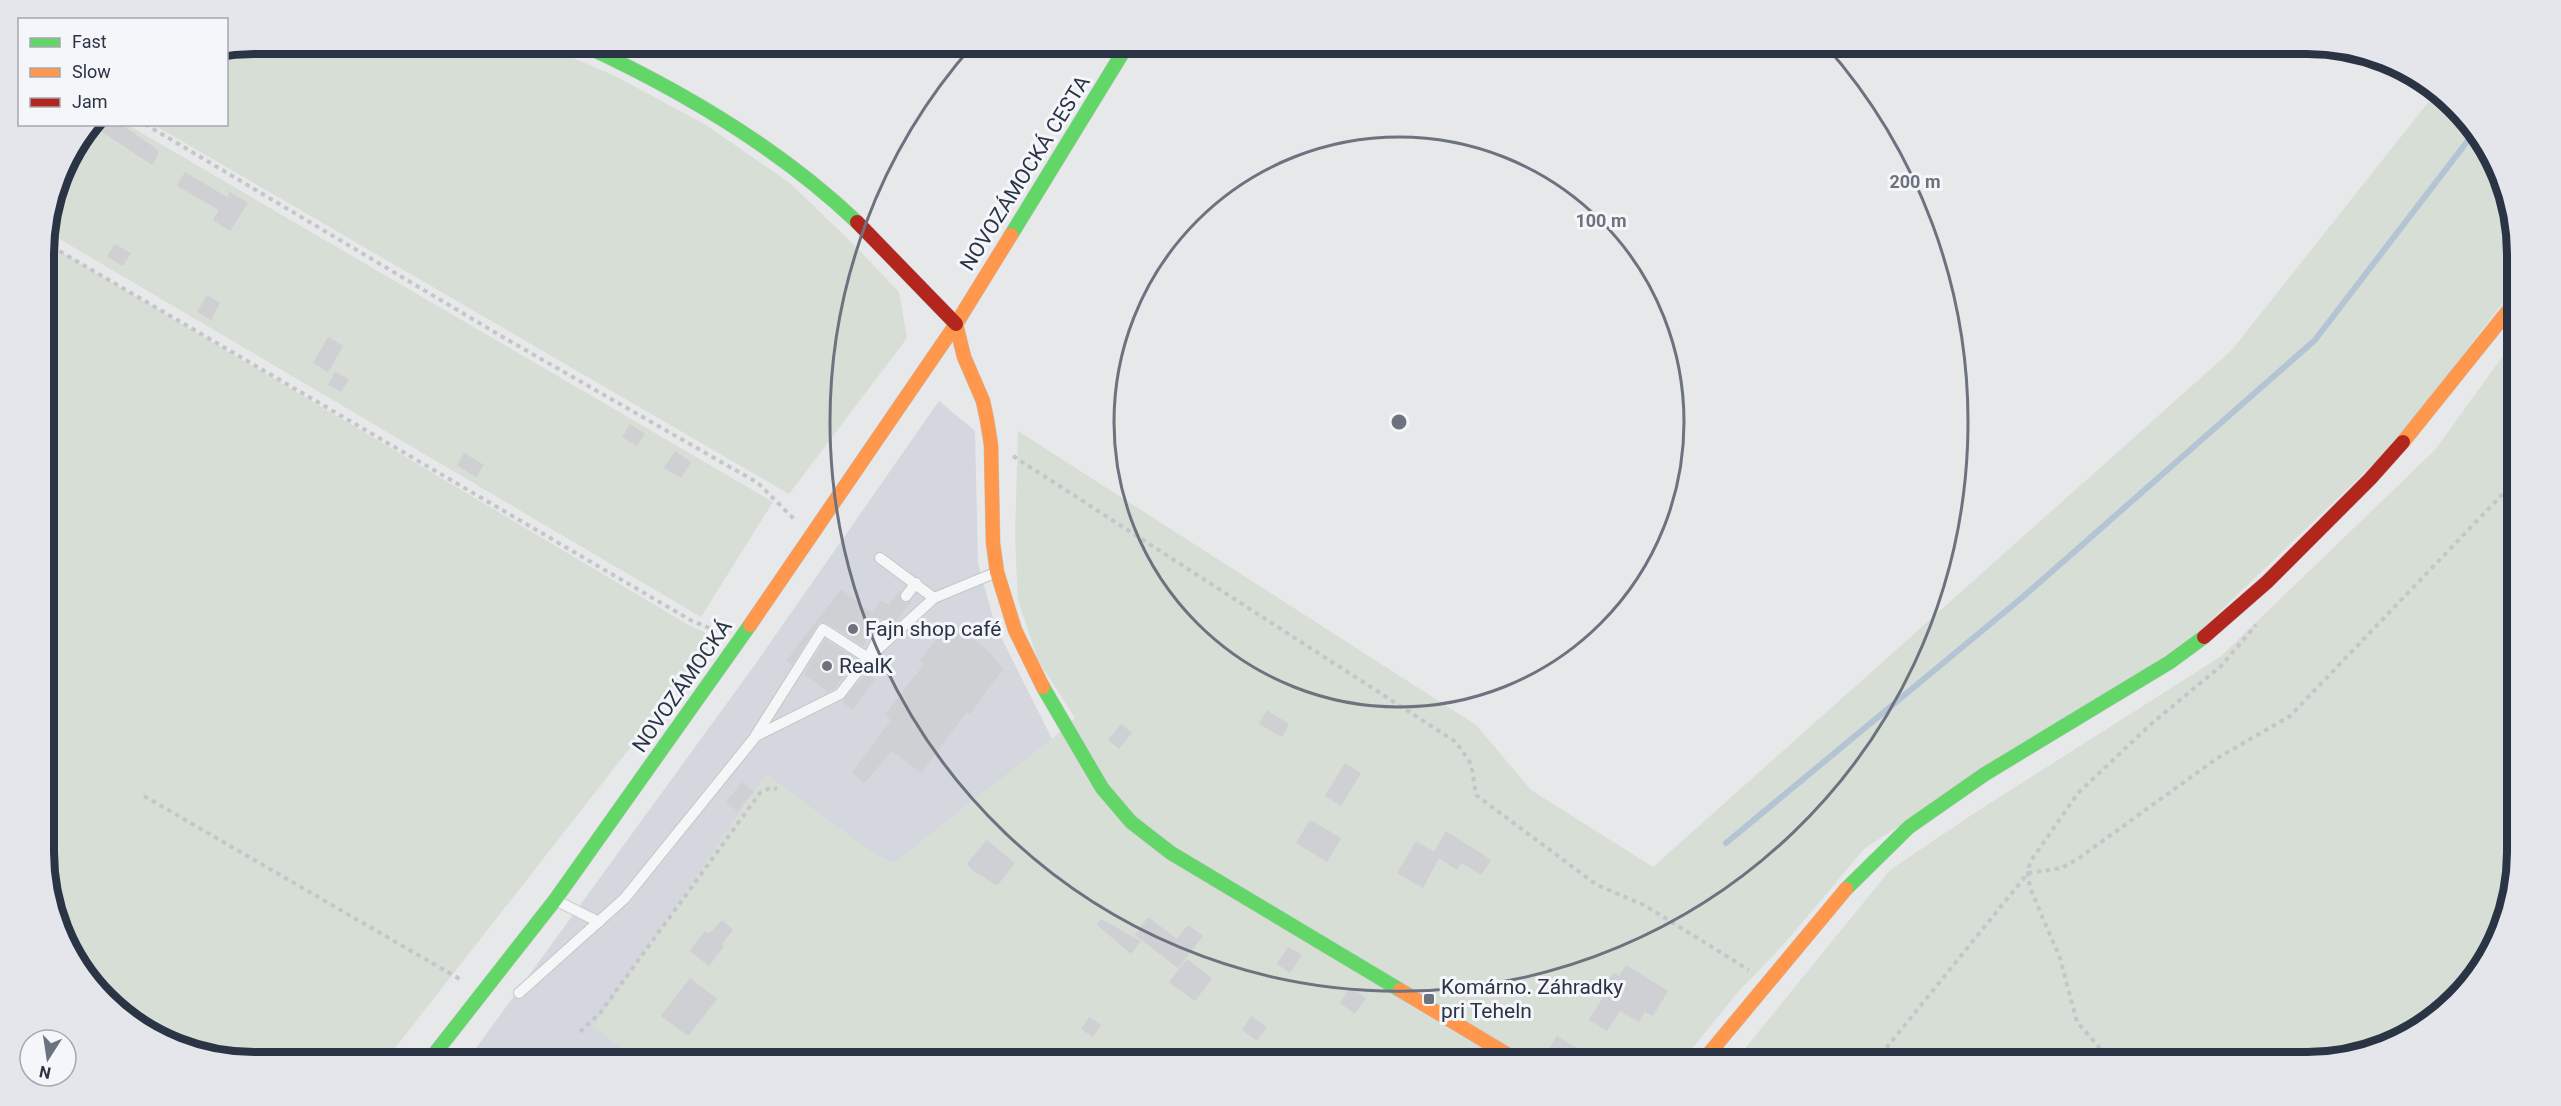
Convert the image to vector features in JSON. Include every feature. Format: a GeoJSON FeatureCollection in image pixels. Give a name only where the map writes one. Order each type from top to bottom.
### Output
{"type":"FeatureCollection","features":[{"type":"Feature","properties":{"kind":"street"},"geometry":{"type":"LineString","coordinates":[[601,54],[687,96],[786,165],[847,213],[956,324],[964,357],[983,401],[991,445],[993,543],[997,572],[1015,630],[1031,664],[1102,788],[1131,822],[1171,853],[1503,1052]]}},
{"type":"Feature","properties":{"kind":"street","name":"NOVOZÁMOCKÁ CESTA"},"geometry":{"type":"LineString","coordinates":[[956,324],[1122,54]]}},
{"type":"Feature","properties":{"kind":"street"},"geometry":{"type":"LineString","coordinates":[[1710,1052],[1862,870],[1909,827],[1985,774],[2170,662],[2220,625],[2267,582],[2370,479],[2405,440],[2507,312]]}},
{"type":"Feature","properties":{"kind":"street","name":"NOVOZÁMOCKÁ"},"geometry":{"type":"LineString","coordinates":[[436,1052],[555,900],[740,641],[956,324]]}},
{"type":"Feature","properties":{"kind":"lane"},"geometry":{"type":"LineString","coordinates":[[880,558],[934,598]]}},
{"type":"Feature","properties":{"kind":"lane"},"geometry":{"type":"LineString","coordinates":[[756,736],[840,694],[868,658],[934,598],[997,572]]}},
{"type":"Feature","properties":{"kind":"lane"},"geometry":{"type":"LineString","coordinates":[[906,596],[916,583]]}},
{"type":"Feature","properties":{"kind":"lane"},"geometry":{"type":"LineString","coordinates":[[868,658],[885,625]]}},
{"type":"Feature","properties":{"kind":"lane"},"geometry":{"type":"LineString","coordinates":[[519,993],[626,898],[756,736],[824,629],[868,658]]}},
{"type":"Feature","properties":{"kind":"lane"},"geometry":{"type":"LineString","coordinates":[[555,900],[598,922]]}},
{"type":"Feature","properties":{"kind":"path"},"geometry":{"type":"LineString","coordinates":[[147,126],[501,336],[758,483],[812,537]]}},
{"type":"Feature","properties":{"kind":"path"},"geometry":{"type":"LineString","coordinates":[[54,248],[692,621],[740,641]]}},
{"type":"Feature","properties":{"kind":"path"},"geometry":{"type":"LineString","coordinates":[[991,445],[1015,457],[1456,742],[1471,764],[1476,795],[1597,885],[1644,906],[1767,982]]}},
{"type":"Feature","properties":{"kind":"path"},"geometry":{"type":"LineString","coordinates":[[1883,1052],[2028,873],[2062,868],[2079,858],[2216,759],[2290,716],[2507,489]]}},
{"type":"Feature","properties":{"kind":"path"},"geometry":{"type":"LineString","coordinates":[[2103,1052],[2077,1022],[2060,958],[2030,888],[2028,873],[2030,862],[2078,793],[2150,724],[2221,666],[2255,627],[2258,620]]}},
{"type":"Feature","properties":{"kind":"path"},"geometry":{"type":"LineString","coordinates":[[580,1032],[600,1013],[760,794],[770,788],[777,789]]}},
{"type":"Feature","properties":{"kind":"path"},"geometry":{"type":"LineString","coordinates":[[144,796],[482,993]]}},
{"type":"Feature","properties":{"kind":"shaded area"},"geometry":{"type":"Polygon","coordinates":[[[254,54],[563,54],[615,76],[706,125],[791,184],[899,292],[907,338],[789,494],[156,126],[228,126],[228,56],[254,54]]]}},
{"type":"Feature","properties":{"kind":"shaded area"},"geometry":{"type":"Polygon","coordinates":[[[2432,98],[2449,112],[2466,132],[2480,154],[2492,177],[2500,202],[2507,254],[2507,298],[2393,445],[2189,641],[1865,848],[1784,944],[1739,991],[1689,1052],[629,1052],[593,1027],[766,774],[876,855],[894,863],[1052,739],[1075,718],[1038,660],[1018,600],[1015,538],[1018,431],[1476,725],[1531,790],[1653,867],[2232,350],[2432,98]]]}},
{"type":"Feature","properties":{"kind":"shaded area"},"geometry":{"type":"Polygon","coordinates":[[[100,126],[130,126],[773,502],[701,617],[55,236],[61,202],[69,177],[95,132],[100,126]]]}},
{"type":"Feature","properties":{"kind":"shaded area"},"geometry":{"type":"Polygon","coordinates":[[[54,248],[687,624],[716,638],[392,1052],[228,1050],[177,1037],[154,1025],[132,1011],[112,994],[95,974],[69,929],[56,878],[54,852],[54,248]]]}},
{"type":"Feature","properties":{"kind":"shaded area"},"geometry":{"type":"Polygon","coordinates":[[[2507,350],[2507,865],[2500,904],[2492,929],[2466,974],[2449,994],[2429,1011],[2396,1031],[2372,1041],[2320,1052],[1742,1052],[1890,870],[1973,814],[2220,657],[2435,450],[2507,350]]]}},
{"type":"Feature","properties":{"kind":"shaded area"},"geometry":{"type":"Polygon","coordinates":[[[939,401],[975,431],[978,563],[995,625],[1052,739],[894,863],[876,855],[593,1026],[629,1052],[473,1052],[754,666],[939,401]]]}},
{"type":"Feature","properties":{"kind":"building"},"geometry":{"type":"Polygon","coordinates":[[[100,126],[124,126],[158,150],[158,156],[152,165],[98,129],[100,126]]]}},
{"type":"Feature","properties":{"kind":"building"},"geometry":{"type":"Polygon","coordinates":[[[185,172],[227,197],[230,192],[248,203],[230,231],[213,220],[219,210],[177,186],[185,172]]]}},
{"type":"Feature","properties":{"kind":"building"},"geometry":{"type":"Polygon","coordinates":[[[115,244],[131,253],[123,266],[107,256],[115,244]]]}},
{"type":"Feature","properties":{"kind":"building"},"geometry":{"type":"Polygon","coordinates":[[[207,295],[220,303],[211,320],[197,312],[207,295]]]}},
{"type":"Feature","properties":{"kind":"building"},"geometry":{"type":"Polygon","coordinates":[[[328,337],[343,346],[328,372],[313,363],[328,337]]]}},
{"type":"Feature","properties":{"kind":"building"},"geometry":{"type":"Polygon","coordinates":[[[335,372],[349,379],[341,392],[328,385],[335,372]]]}},
{"type":"Feature","properties":{"kind":"building"},"geometry":{"type":"Polygon","coordinates":[[[630,424],[645,434],[637,446],[622,437],[630,424]]]}},
{"type":"Feature","properties":{"kind":"building"},"geometry":{"type":"Polygon","coordinates":[[[675,451],[691,462],[681,478],[664,468],[675,451]]]}},
{"type":"Feature","properties":{"kind":"building"},"geometry":{"type":"Polygon","coordinates":[[[464,453],[484,465],[476,477],[457,465],[464,453]]]}},
{"type":"Feature","properties":{"kind":"building"},"geometry":{"type":"Polygon","coordinates":[[[841,589],[872,613],[881,601],[889,605],[900,590],[901,602],[906,603],[913,600],[892,626],[889,619],[880,619],[863,646],[827,623],[819,623],[792,665],[786,661],[841,589]]]}},
{"type":"Feature","properties":{"kind":"building"},"geometry":{"type":"Polygon","coordinates":[[[946,627],[973,639],[987,650],[1003,669],[970,714],[966,713],[921,773],[892,751],[864,783],[852,773],[891,720],[885,715],[924,664],[920,661],[946,627]]]}},
{"type":"Feature","properties":{"kind":"building"},"geometry":{"type":"Polygon","coordinates":[[[825,639],[855,658],[852,662],[854,664],[835,688],[828,692],[804,674],[825,639]]]}},
{"type":"Feature","properties":{"kind":"building"},"geometry":{"type":"Polygon","coordinates":[[[866,673],[875,679],[853,710],[842,702],[866,673]]]}},
{"type":"Feature","properties":{"kind":"building"},"geometry":{"type":"Polygon","coordinates":[[[1267,710],[1289,724],[1282,737],[1259,724],[1267,710]]]}},
{"type":"Feature","properties":{"kind":"building"},"geometry":{"type":"Polygon","coordinates":[[[1121,724],[1132,733],[1119,749],[1108,740],[1121,724]]]}},
{"type":"Feature","properties":{"kind":"building"},"geometry":{"type":"Polygon","coordinates":[[[1345,763],[1361,773],[1341,806],[1325,796],[1345,763]]]}},
{"type":"Feature","properties":{"kind":"building"},"geometry":{"type":"Polygon","coordinates":[[[742,782],[754,792],[737,811],[726,802],[742,782]]]}},
{"type":"Feature","properties":{"kind":"building"},"geometry":{"type":"Polygon","coordinates":[[[1310,820],[1341,838],[1327,862],[1296,843],[1310,820]]]}},
{"type":"Feature","properties":{"kind":"building"},"geometry":{"type":"Polygon","coordinates":[[[1446,831],[1491,860],[1481,875],[1462,863],[1457,870],[1439,858],[1423,888],[1397,873],[1416,841],[1434,852],[1446,831]]]}},
{"type":"Feature","properties":{"kind":"building"},"geometry":{"type":"Polygon","coordinates":[[[987,840],[1015,863],[997,886],[972,870],[967,864],[987,840]]]}},
{"type":"Feature","properties":{"kind":"building"},"geometry":{"type":"Polygon","coordinates":[[[1148,917],[1177,939],[1188,925],[1203,936],[1178,968],[1135,935],[1148,917]]]}},
{"type":"Feature","properties":{"kind":"building"},"geometry":{"type":"Polygon","coordinates":[[[1101,919],[1141,941],[1131,954],[1097,925],[1101,919]]]}},
{"type":"Feature","properties":{"kind":"building"},"geometry":{"type":"Polygon","coordinates":[[[722,920],[733,930],[709,966],[690,951],[705,931],[709,934],[722,920]]]}},
{"type":"Feature","properties":{"kind":"building"},"geometry":{"type":"Polygon","coordinates":[[[1288,947],[1302,955],[1290,973],[1277,964],[1288,947]]]}},
{"type":"Feature","properties":{"kind":"building"},"geometry":{"type":"Polygon","coordinates":[[[1187,959],[1212,978],[1195,1001],[1169,982],[1187,959]]]}},
{"type":"Feature","properties":{"kind":"building"},"geometry":{"type":"Polygon","coordinates":[[[1626,965],[1668,991],[1653,1016],[1645,1012],[1639,1022],[1620,1011],[1607,1031],[1589,1020],[1608,989],[1604,987],[1613,973],[1619,976],[1626,965]]]}},
{"type":"Feature","properties":{"kind":"building"},"geometry":{"type":"Polygon","coordinates":[[[690,978],[717,999],[688,1036],[661,1016],[690,978]]]}},
{"type":"Feature","properties":{"kind":"building"},"geometry":{"type":"Polygon","coordinates":[[[1350,987],[1366,998],[1355,1014],[1340,1003],[1350,987]]]}},
{"type":"Feature","properties":{"kind":"building"},"geometry":{"type":"Polygon","coordinates":[[[1251,1016],[1267,1027],[1257,1041],[1242,1030],[1251,1016]]]}},
{"type":"Feature","properties":{"kind":"building"},"geometry":{"type":"Polygon","coordinates":[[[1089,1017],[1101,1025],[1093,1037],[1081,1029],[1089,1017]]]}},
{"type":"Feature","properties":{"kind":"building"},"geometry":{"type":"Polygon","coordinates":[[[1557,1036],[1584,1052],[1554,1052],[1549,1049],[1557,1036]]]}},
{"type":"Feature","properties":{"kind":"waterway"},"geometry":{"type":"LineString","coordinates":[[1726,843],[2024,596],[2315,340],[2470,138]]}},
{"type":"Feature","properties":{"kind":"traffic: fast"},"geometry":{"type":"LineString","coordinates":[[602,54],[691,100],[761,144],[826,194],[857,222]]}},
{"type":"Feature","properties":{"kind":"traffic: fast"},"geometry":{"type":"LineString","coordinates":[[1011,235],[1122,54]]}},
{"type":"Feature","properties":{"kind":"traffic: fast"},"geometry":{"type":"LineString","coordinates":[[436,1052],[555,900],[750,625]]}},
{"type":"Feature","properties":{"kind":"traffic: fast"},"geometry":{"type":"LineString","coordinates":[[1846,889],[1909,827],[1985,774],[2170,662],[2204,637]]}},
{"type":"Feature","properties":{"kind":"traffic: fast"},"geometry":{"type":"LineString","coordinates":[[1043,687],[1102,788],[1131,822],[1171,853],[1400,990]]}},
{"type":"Feature","properties":{"kind":"traffic: slow"},"geometry":{"type":"LineString","coordinates":[[750,625],[956,324],[1011,235]]}},
{"type":"Feature","properties":{"kind":"traffic: slow"},"geometry":{"type":"LineString","coordinates":[[2403,442],[2507,312]]}},
{"type":"Feature","properties":{"kind":"traffic: slow"},"geometry":{"type":"LineString","coordinates":[[956,324],[964,357],[983,401],[987,420],[991,445],[993,543],[997,572],[1015,630],[1043,687]]}},
{"type":"Feature","properties":{"kind":"traffic: slow"},"geometry":{"type":"LineString","coordinates":[[1710,1052],[1846,889]]}},
{"type":"Feature","properties":{"kind":"traffic: slow"},"geometry":{"type":"LineString","coordinates":[[1400,990],[1503,1052]]}},
{"type":"Feature","properties":{"kind":"traffic: jam"},"geometry":{"type":"LineString","coordinates":[[857,222],[956,324]]}},
{"type":"Feature","properties":{"kind":"traffic: jam"},"geometry":{"type":"LineString","coordinates":[[2204,637],[2267,582],[2370,479],[2403,442]]}},
{"type":"Feature","properties":{"kind":"place","name":"Fajn shop café"},"geometry":{"type":"Point","coordinates":[853,629]}},
{"type":"Feature","properties":{"kind":"place","name":"RealK"},"geometry":{"type":"Point","coordinates":[827,666]}},
{"type":"Feature","properties":{"kind":"place","name":"Komárno. Záhradky pri Teheln"},"geometry":{"type":"Point","coordinates":[1429,999]}}]}
